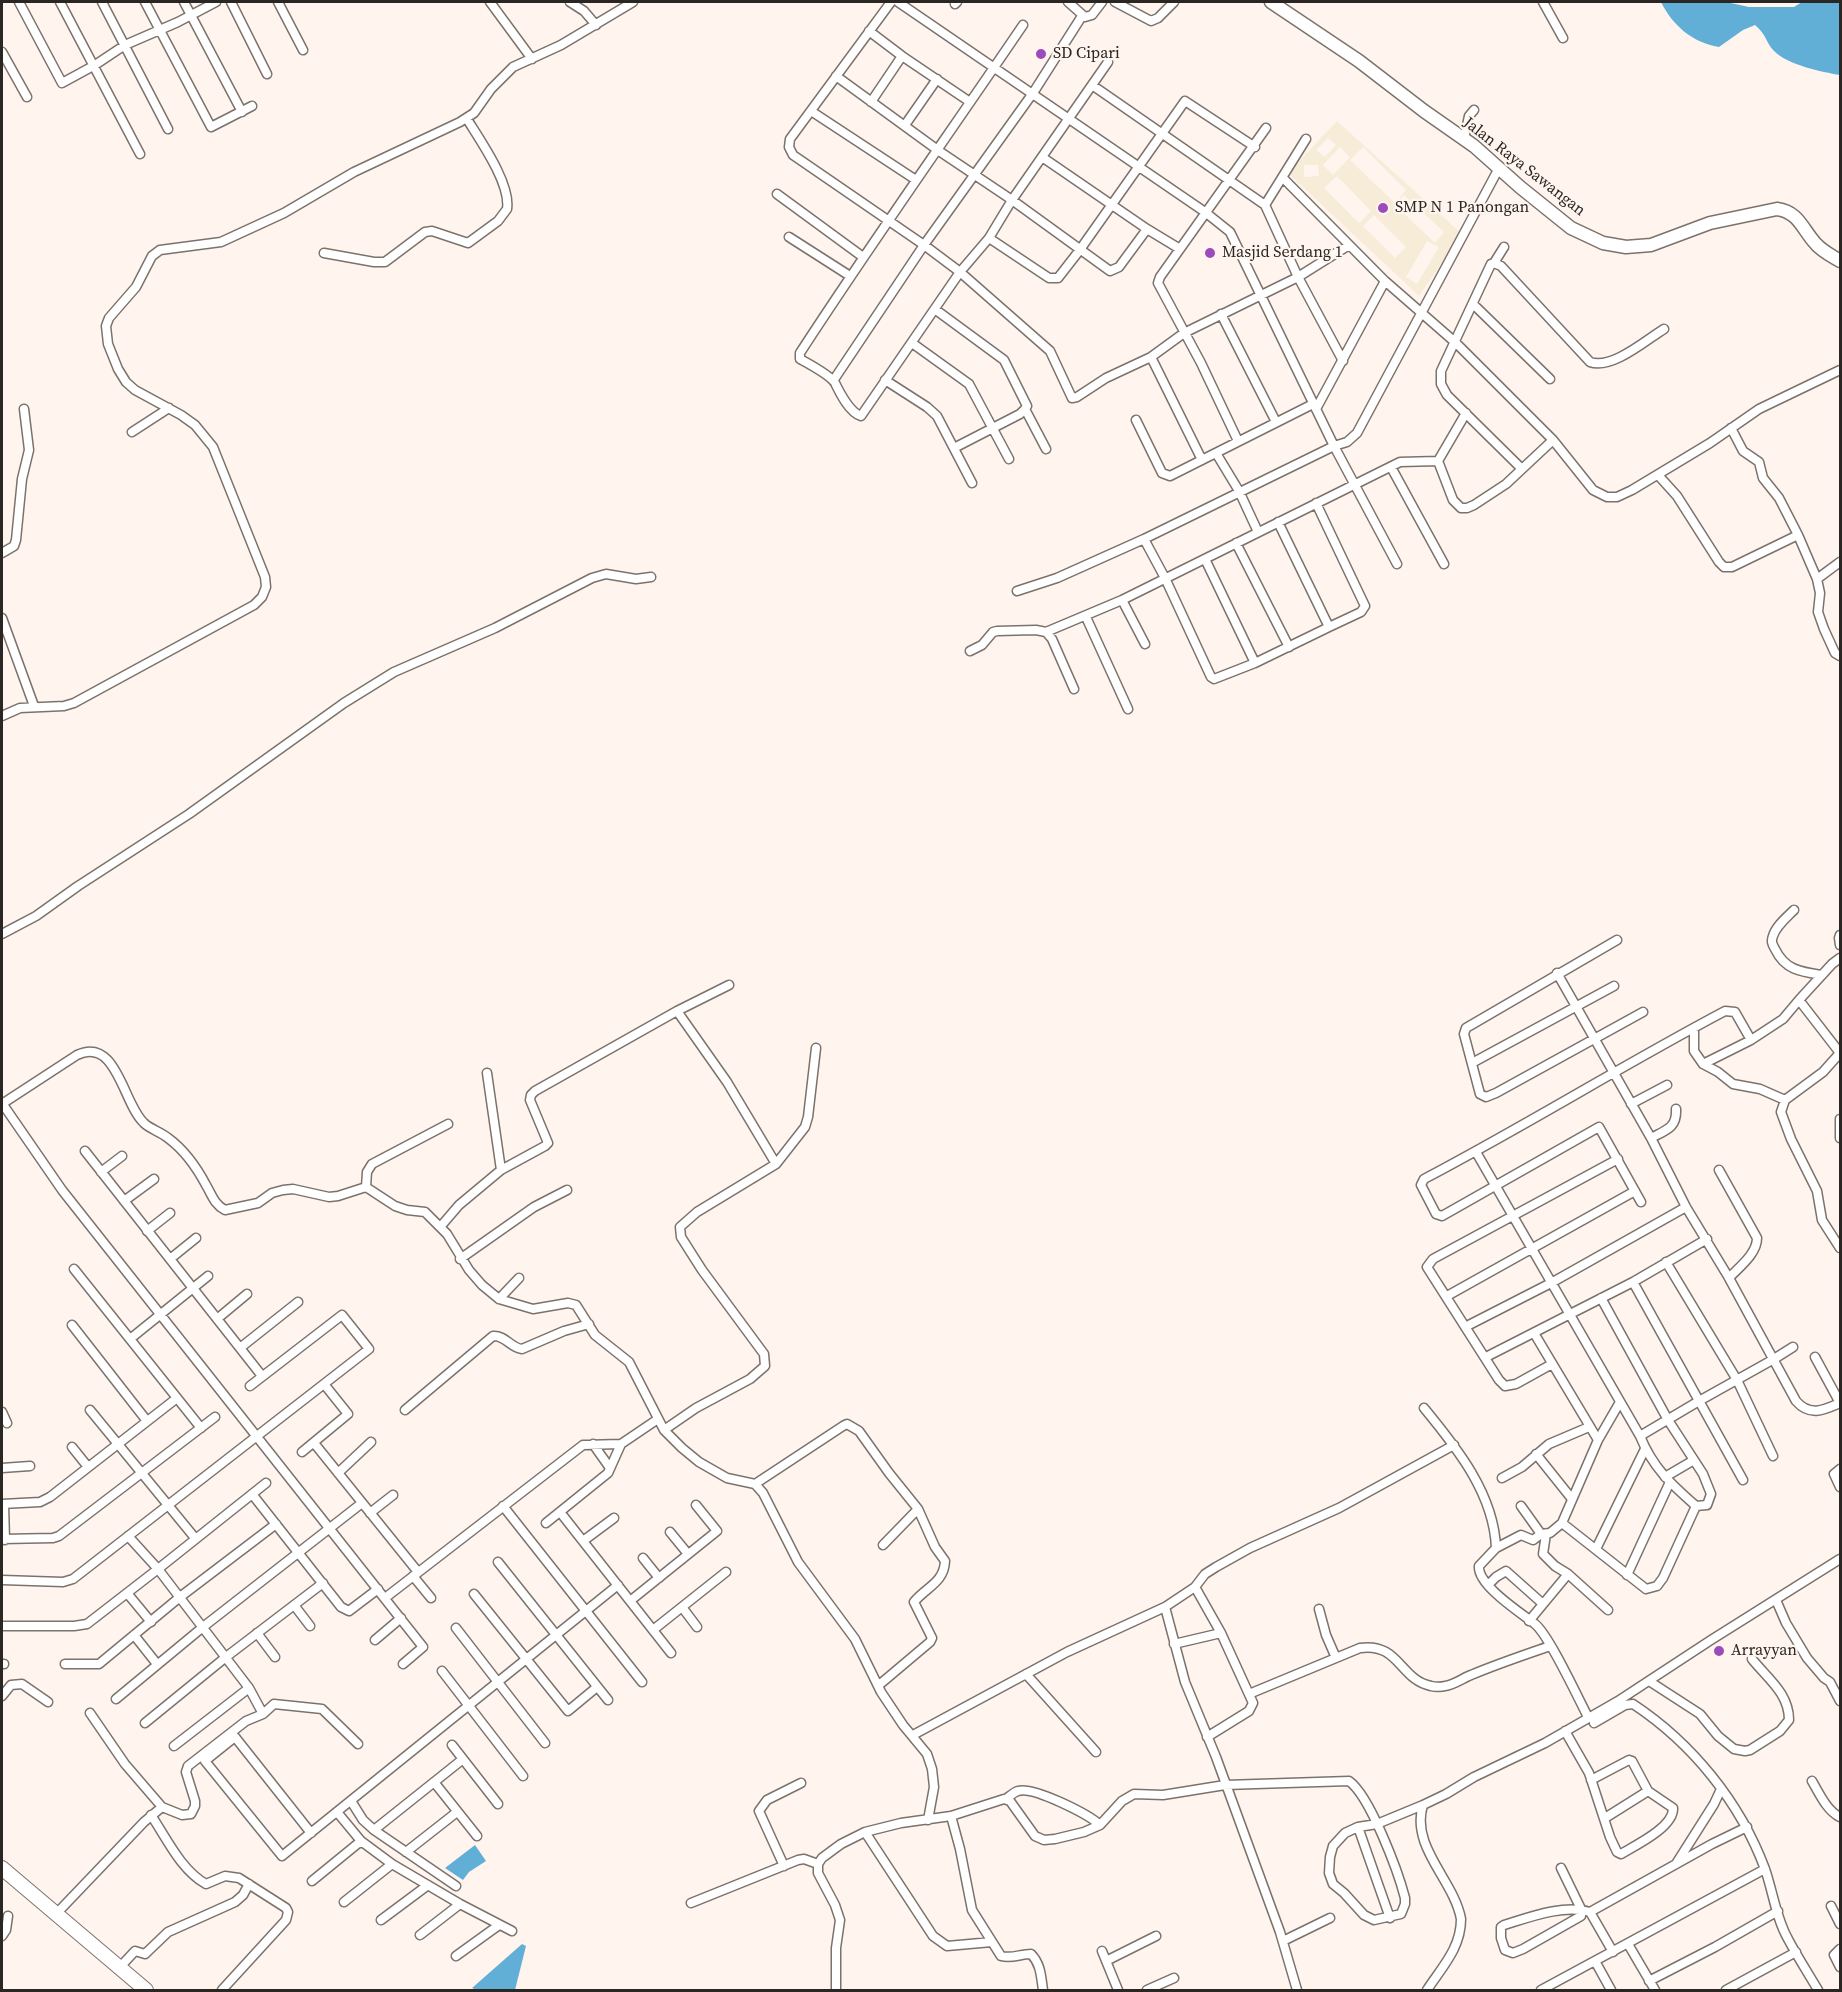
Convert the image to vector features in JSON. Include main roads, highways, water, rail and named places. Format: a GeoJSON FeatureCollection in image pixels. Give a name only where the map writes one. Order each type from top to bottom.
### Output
{"type":"FeatureCollection","features":[{"type":"Feature","properties":{"kind":"main road"},"geometry":{"type":"LineString","coordinates":[[2,1868],[146,1990]]}},
{"type":"Feature","properties":{"kind":"water"},"geometry":{"type":"Polygon","coordinates":[[[1661,2],[1726,2],[1749,7],[1794,7],[1802,2],[1840,2],[1840,75],[1806,67],[1780,56],[1771,48],[1755,25],[1743,30],[1719,47],[1701,42],[1677,25],[1661,2]]]}},
{"type":"Feature","properties":{"kind":"water"},"geometry":{"type":"Polygon","coordinates":[[[475,1845],[486,1861],[469,1872],[463,1880],[445,1868],[475,1845]]]}},
{"type":"Feature","properties":{"kind":"water"},"geometry":{"type":"Polygon","coordinates":[[[522,1944],[526,1946],[515,1990],[472,1988],[522,1944]]]}},
{"type":"Feature","properties":{"kind":"place","name":"SD Cipari"},"geometry":{"type":"Point","coordinates":[1041,54]}},
{"type":"Feature","properties":{"kind":"place","name":"SMP N 1 Panongan"},"geometry":{"type":"Point","coordinates":[1383,208]}},
{"type":"Feature","properties":{"kind":"place","name":"Masjid Serdang 1"},"geometry":{"type":"Point","coordinates":[1210,253]}},
{"type":"Feature","properties":{"kind":"place","name":"Arrayyan"},"geometry":{"type":"Point","coordinates":[1719,1651]}}]}
